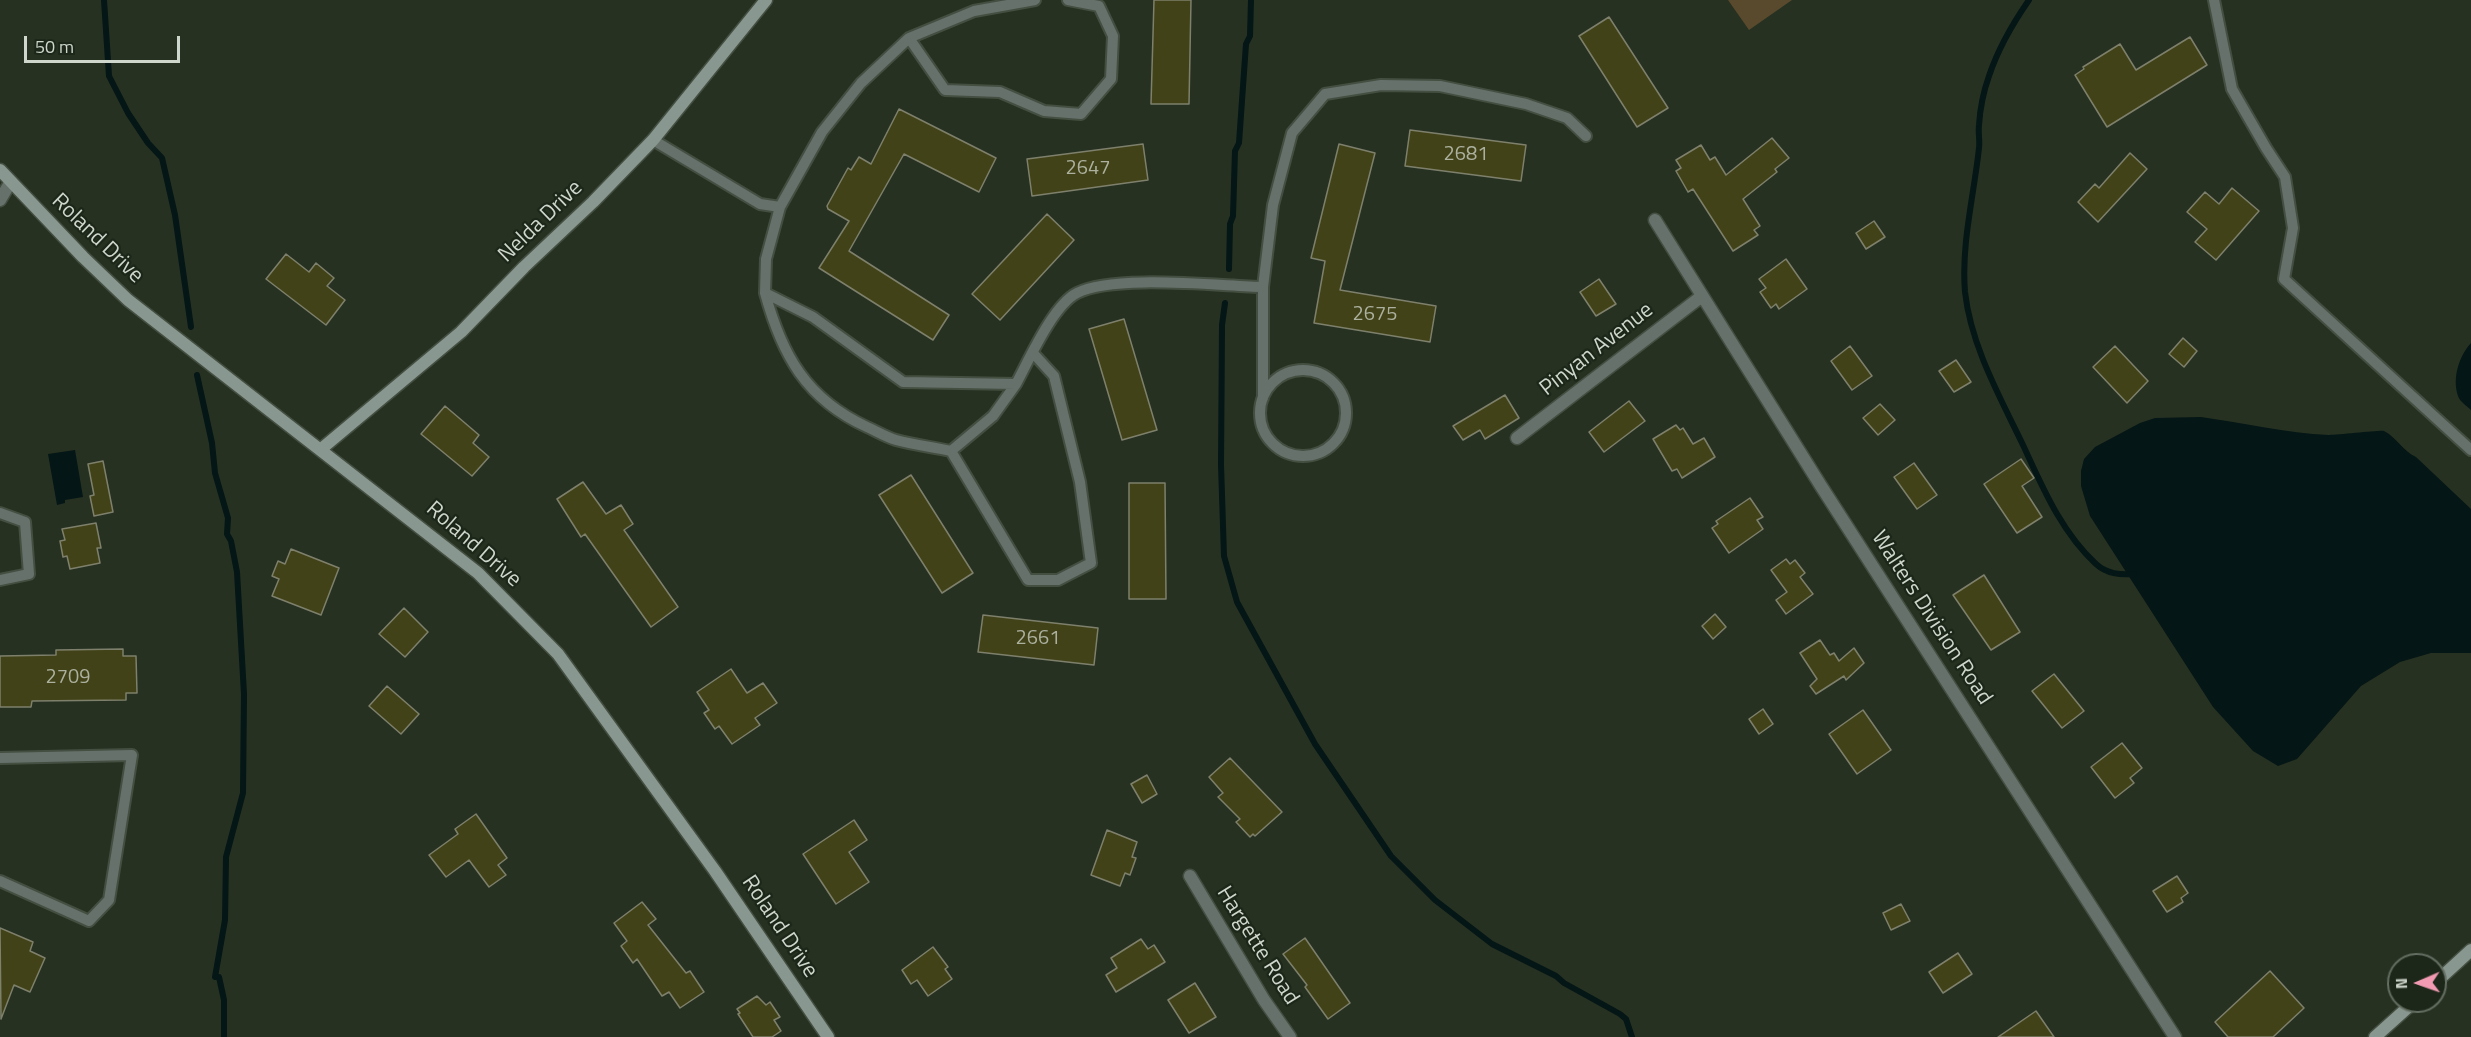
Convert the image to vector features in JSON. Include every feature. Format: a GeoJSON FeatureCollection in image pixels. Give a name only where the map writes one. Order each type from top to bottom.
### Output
{"type":"FeatureCollection","features":[{"type":"Feature","properties":{"kind":"street","name":"Nelda Drive"},"geometry":{"type":"LineString","coordinates":[[320,450],[461,332],[653,140],[766,0]]}},
{"type":"Feature","properties":{"kind":"street","name":"Roland Drive"},"geometry":{"type":"LineString","coordinates":[[0,170],[10,183],[128,300],[478,573],[558,654],[715,871],[828,1037]]}},
{"type":"Feature","properties":{"kind":"street"},"geometry":{"type":"LineString","coordinates":[[0,200],[10,183]]}},
{"type":"Feature","properties":{"kind":"street","name":"Walters Division Road"},"geometry":{"type":"LineString","coordinates":[[1655,220],[1821,486],[2175,1037]]}},
{"type":"Feature","properties":{"kind":"street","name":"Pinyan Avenue"},"geometry":{"type":"LineString","coordinates":[[1517,438],[1702,296]]}},
{"type":"Feature","properties":{"kind":"street","name":"Hargette Road"},"geometry":{"type":"LineString","coordinates":[[1190,876],[1264,1000],[1290,1037]]}},
{"type":"Feature","properties":{"kind":"street"},"geometry":{"type":"LineString","coordinates":[[2447,972],[2471,950]]}},
{"type":"Feature","properties":{"kind":"street"},"geometry":{"type":"LineString","coordinates":[[2375,1037],[2402,1013]]}},
{"type":"Feature","properties":{"kind":"lane"},"geometry":{"type":"LineString","coordinates":[[1033,353],[1054,376],[1080,482],[1091,563],[1058,580],[1028,580],[951,451],[894,440],[845,417],[807,385],[787,354],[773,321],[765,293],[766,259],[780,207],[822,132],[861,83],[909,38],[974,11],[1035,0]]}},
{"type":"Feature","properties":{"kind":"lane"},"geometry":{"type":"LineString","coordinates":[[909,38],[945,90],[1000,92],[1044,111],[1081,114],[1111,79],[1113,36],[1099,6],[1068,0]]}},
{"type":"Feature","properties":{"kind":"lane"},"geometry":{"type":"LineString","coordinates":[[2214,0],[2232,89],[2266,148],[2286,177],[2293,228],[2284,279],[2471,450]]}},
{"type":"Feature","properties":{"kind":"lane"},"geometry":{"type":"LineString","coordinates":[[1263,399],[1270,386],[1281,376],[1295,371],[1310,370],[1323,375],[1335,384],[1343,397],[1346,411],[1344,426],[1338,438],[1328,448],[1316,454],[1303,456],[1289,454],[1273,443],[1262,426],[1260,412],[1263,399],[1263,287],[1273,205],[1292,133],[1325,94],[1381,86],[1440,86],[1526,104],[1567,118],[1586,136]]}},
{"type":"Feature","properties":{"kind":"lane"},"geometry":{"type":"LineString","coordinates":[[653,140],[760,204],[780,207]]}},
{"type":"Feature","properties":{"kind":"lane"},"geometry":{"type":"LineString","coordinates":[[951,451],[993,416],[1016,384],[1053,316],[1076,293],[1111,283],[1263,287]]}},
{"type":"Feature","properties":{"kind":"lane"},"geometry":{"type":"LineString","coordinates":[[765,293],[813,317],[903,382],[1016,384]]}},
{"type":"Feature","properties":{"kind":"lane"},"geometry":{"type":"LineString","coordinates":[[0,513],[25,522],[29,574],[0,580]]}},
{"type":"Feature","properties":{"kind":"lane"},"geometry":{"type":"LineString","coordinates":[[0,758],[132,755],[109,900],[89,921],[0,881]]}},
{"type":"Feature","properties":{"kind":"shaded area"},"geometry":{"type":"Polygon","coordinates":[[[1728,0],[1792,0],[1749,30],[1728,0]]]}},
{"type":"Feature","properties":{"kind":"shaded area"},"geometry":{"type":"Polygon","coordinates":[[[2471,343],[2471,410],[2459,398],[2456,389],[2456,375],[2460,361],[2471,343]]]}},
{"type":"Feature","properties":{"kind":"shaded area"},"geometry":{"type":"Polygon","coordinates":[[[2201,417],[2313,434],[2384,431],[2416,457],[2471,509],[2471,653],[2431,653],[2400,662],[2361,686],[2297,759],[2278,766],[2253,751],[2213,707],[2090,516],[2081,486],[2084,459],[2095,447],[2140,423],[2155,418],[2201,417]]]}},
{"type":"Feature","properties":{"kind":"shaded area"},"geometry":{"type":"Polygon","coordinates":[[[75,450],[83,497],[65,500],[65,503],[57,505],[48,454],[75,450]]]}},
{"type":"Feature","properties":{"kind":"building"},"geometry":{"type":"Polygon","coordinates":[[[1154,0],[1191,0],[1189,104],[1151,104],[1154,0]]]}},
{"type":"Feature","properties":{"kind":"building"},"geometry":{"type":"Polygon","coordinates":[[[1609,17],[1668,108],[1637,127],[1579,36],[1609,17]]]}},
{"type":"Feature","properties":{"kind":"building"},"geometry":{"type":"Polygon","coordinates":[[[2190,37],[2207,65],[2107,127],[2075,75],[2084,69],[2083,67],[2120,44],[2136,70],[2190,37]]]}},
{"type":"Feature","properties":{"kind":"building"},"geometry":{"type":"Polygon","coordinates":[[[899,109],[996,158],[979,192],[904,154],[849,251],[949,315],[933,340],[819,268],[849,221],[828,209],[827,206],[848,168],[851,170],[859,157],[871,164],[899,109]]]}},
{"type":"Feature","properties":{"kind":"building"},"geometry":{"type":"Polygon","coordinates":[[[1410,130],[1526,145],[1521,181],[1405,166],[1410,130]]]}},
{"type":"Feature","properties":{"kind":"building"},"geometry":{"type":"Polygon","coordinates":[[[1772,138],[1789,158],[1775,169],[1777,172],[1743,199],[1760,226],[1754,230],[1758,235],[1733,251],[1693,189],[1688,192],[1676,171],[1681,168],[1676,160],[1701,145],[1710,160],[1715,157],[1726,175],[1772,138]]]}},
{"type":"Feature","properties":{"kind":"building"},"geometry":{"type":"Polygon","coordinates":[[[1143,144],[1148,180],[1032,196],[1027,159],[1143,144]]]}},
{"type":"Feature","properties":{"kind":"building"},"geometry":{"type":"Polygon","coordinates":[[[1339,144],[1375,153],[1340,290],[1436,306],[1430,342],[1314,323],[1325,261],[1311,258],[1339,144]]]}},
{"type":"Feature","properties":{"kind":"building"},"geometry":{"type":"Polygon","coordinates":[[[2130,153],[2147,169],[2098,222],[2078,202],[2095,184],[2099,188],[2130,153]]]}},
{"type":"Feature","properties":{"kind":"building"},"geometry":{"type":"Polygon","coordinates":[[[2232,188],[2259,211],[2216,260],[2195,242],[2207,229],[2187,212],[2205,192],[2219,204],[2232,188]]]}},
{"type":"Feature","properties":{"kind":"building"},"geometry":{"type":"Polygon","coordinates":[[[1047,214],[1074,240],[1000,320],[972,294],[1047,214]]]}},
{"type":"Feature","properties":{"kind":"building"},"geometry":{"type":"Polygon","coordinates":[[[1874,221],[1885,237],[1866,249],[1856,233],[1874,221]]]}},
{"type":"Feature","properties":{"kind":"building"},"geometry":{"type":"Polygon","coordinates":[[[286,254],[309,272],[316,263],[334,278],[327,286],[345,300],[326,325],[266,279],[286,254]]]}},
{"type":"Feature","properties":{"kind":"building"},"geometry":{"type":"Polygon","coordinates":[[[1786,259],[1807,289],[1779,309],[1776,304],[1771,308],[1760,292],[1766,288],[1759,279],[1786,259]]]}},
{"type":"Feature","properties":{"kind":"building"},"geometry":{"type":"Polygon","coordinates":[[[1599,279],[1616,304],[1596,316],[1580,292],[1599,279]]]}},
{"type":"Feature","properties":{"kind":"building"},"geometry":{"type":"Polygon","coordinates":[[[1124,319],[1157,430],[1122,440],[1089,329],[1124,319]]]}},
{"type":"Feature","properties":{"kind":"building"},"geometry":{"type":"Polygon","coordinates":[[[2183,338],[2197,351],[2184,367],[2169,354],[2183,338]]]}},
{"type":"Feature","properties":{"kind":"building"},"geometry":{"type":"Polygon","coordinates":[[[1850,346],[1872,376],[1852,390],[1831,361],[1850,346]]]}},
{"type":"Feature","properties":{"kind":"building"},"geometry":{"type":"Polygon","coordinates":[[[2115,346],[2148,381],[2127,403],[2093,367],[2115,346]]]}},
{"type":"Feature","properties":{"kind":"building"},"geometry":{"type":"Polygon","coordinates":[[[1956,360],[1971,382],[1954,392],[1939,371],[1956,360]]]}},
{"type":"Feature","properties":{"kind":"building"},"geometry":{"type":"Polygon","coordinates":[[[1505,395],[1519,418],[1485,439],[1480,430],[1463,440],[1453,426],[1505,395]]]}},
{"type":"Feature","properties":{"kind":"building"},"geometry":{"type":"Polygon","coordinates":[[[1629,401],[1645,421],[1604,452],[1589,432],[1629,401]]]}},
{"type":"Feature","properties":{"kind":"building"},"geometry":{"type":"Polygon","coordinates":[[[1880,404],[1895,420],[1878,435],[1863,418],[1880,404]]]}},
{"type":"Feature","properties":{"kind":"building"},"geometry":{"type":"Polygon","coordinates":[[[445,406],[479,435],[473,443],[489,457],[472,476],[421,434],[445,406]]]}},
{"type":"Feature","properties":{"kind":"building"},"geometry":{"type":"Polygon","coordinates":[[[1676,425],[1680,430],[1683,428],[1693,444],[1704,438],[1715,457],[1682,478],[1677,469],[1672,471],[1653,439],[1676,425]]]}},
{"type":"Feature","properties":{"kind":"building"},"geometry":{"type":"Polygon","coordinates":[[[2021,459],[2034,478],[2022,486],[2042,517],[2017,533],[1984,484],[2021,459]]]}},
{"type":"Feature","properties":{"kind":"building"},"geometry":{"type":"Polygon","coordinates":[[[103,461],[113,512],[94,516],[90,496],[94,495],[88,464],[103,461]]]}},
{"type":"Feature","properties":{"kind":"building"},"geometry":{"type":"Polygon","coordinates":[[[1914,463],[1937,495],[1917,509],[1894,477],[1914,463]]]}},
{"type":"Feature","properties":{"kind":"building"},"geometry":{"type":"Polygon","coordinates":[[[911,475],[973,573],[942,593],[879,495],[911,475]]]}},
{"type":"Feature","properties":{"kind":"building"},"geometry":{"type":"Polygon","coordinates":[[[583,482],[606,514],[621,505],[633,524],[624,530],[678,607],[651,627],[585,534],[581,537],[557,499],[583,482]]]}},
{"type":"Feature","properties":{"kind":"building"},"geometry":{"type":"Polygon","coordinates":[[[1129,483],[1165,483],[1166,599],[1129,599],[1129,483]]]}},
{"type":"Feature","properties":{"kind":"building"},"geometry":{"type":"Polygon","coordinates":[[[1750,498],[1763,517],[1757,520],[1763,529],[1729,553],[1712,528],[1718,524],[1716,521],[1750,498]]]}},
{"type":"Feature","properties":{"kind":"building"},"geometry":{"type":"Polygon","coordinates":[[[96,523],[101,548],[97,548],[100,563],[70,569],[67,556],[63,557],[60,541],[65,540],[62,529],[96,523]]]}},
{"type":"Feature","properties":{"kind":"building"},"geometry":{"type":"Polygon","coordinates":[[[291,549],[339,568],[321,615],[272,596],[279,579],[272,576],[278,561],[285,564],[291,549]]]}},
{"type":"Feature","properties":{"kind":"building"},"geometry":{"type":"Polygon","coordinates":[[[1786,559],[1790,564],[1795,560],[1805,573],[1800,577],[1813,594],[1786,614],[1776,600],[1787,592],[1771,570],[1786,559]]]}},
{"type":"Feature","properties":{"kind":"building"},"geometry":{"type":"Polygon","coordinates":[[[1984,575],[2020,632],[1991,650],[1953,595],[1984,575]]]}},
{"type":"Feature","properties":{"kind":"building"},"geometry":{"type":"Polygon","coordinates":[[[404,608],[428,632],[405,657],[379,634],[404,608]]]}},
{"type":"Feature","properties":{"kind":"building"},"geometry":{"type":"Polygon","coordinates":[[[1715,614],[1726,627],[1713,639],[1702,626],[1715,614]]]}},
{"type":"Feature","properties":{"kind":"building"},"geometry":{"type":"Polygon","coordinates":[[[983,615],[1098,628],[1094,665],[978,652],[983,615]]]}},
{"type":"Feature","properties":{"kind":"building"},"geometry":{"type":"Polygon","coordinates":[[[1820,640],[1830,655],[1834,653],[1839,661],[1854,648],[1864,663],[1846,680],[1844,676],[1816,694],[1810,686],[1817,679],[1800,653],[1820,640]]]}},
{"type":"Feature","properties":{"kind":"building"},"geometry":{"type":"Polygon","coordinates":[[[123,649],[123,656],[136,656],[137,693],[126,693],[126,700],[32,701],[31,707],[0,707],[0,656],[56,655],[56,650],[123,649]]]}},
{"type":"Feature","properties":{"kind":"building"},"geometry":{"type":"Polygon","coordinates":[[[731,669],[747,693],[763,683],[777,703],[755,718],[760,725],[732,744],[719,726],[715,729],[704,713],[709,710],[697,692],[731,669]]]}},
{"type":"Feature","properties":{"kind":"building"},"geometry":{"type":"Polygon","coordinates":[[[2054,674],[2084,711],[2062,728],[2032,691],[2054,674]]]}},
{"type":"Feature","properties":{"kind":"building"},"geometry":{"type":"Polygon","coordinates":[[[387,686],[419,714],[401,734],[369,706],[387,686]]]}},
{"type":"Feature","properties":{"kind":"building"},"geometry":{"type":"Polygon","coordinates":[[[1763,709],[1773,724],[1759,734],[1749,719],[1763,709]]]}},
{"type":"Feature","properties":{"kind":"building"},"geometry":{"type":"Polygon","coordinates":[[[1863,710],[1891,750],[1857,774],[1829,734],[1863,710]]]}},
{"type":"Feature","properties":{"kind":"building"},"geometry":{"type":"Polygon","coordinates":[[[2122,743],[2142,768],[2130,778],[2134,783],[2115,798],[2091,767],[2122,743]]]}},
{"type":"Feature","properties":{"kind":"building"},"geometry":{"type":"Polygon","coordinates":[[[1230,758],[1282,812],[1255,836],[1253,834],[1250,837],[1236,822],[1240,819],[1218,797],[1223,793],[1209,777],[1230,758]]]}},
{"type":"Feature","properties":{"kind":"building"},"geometry":{"type":"Polygon","coordinates":[[[1147,775],[1157,794],[1142,803],[1131,784],[1147,775]]]}},
{"type":"Feature","properties":{"kind":"building"},"geometry":{"type":"Polygon","coordinates":[[[476,814],[507,858],[498,865],[506,875],[489,887],[469,860],[446,877],[429,855],[458,834],[455,829],[476,814]]]}},
{"type":"Feature","properties":{"kind":"building"},"geometry":{"type":"Polygon","coordinates":[[[854,820],[867,840],[849,852],[869,882],[836,904],[803,854],[854,820]]]}},
{"type":"Feature","properties":{"kind":"building"},"geometry":{"type":"Polygon","coordinates":[[[1107,830],[1137,842],[1132,857],[1136,858],[1130,875],[1125,873],[1120,886],[1091,875],[1107,830]]]}},
{"type":"Feature","properties":{"kind":"building"},"geometry":{"type":"Polygon","coordinates":[[[2177,876],[2188,893],[2181,898],[2183,902],[2167,912],[2153,891],[2177,876]]]}},
{"type":"Feature","properties":{"kind":"building"},"geometry":{"type":"Polygon","coordinates":[[[642,902],[656,919],[648,925],[686,973],[690,971],[704,992],[680,1008],[669,992],[662,996],[637,959],[633,963],[621,946],[627,941],[614,923],[642,902]]]}},
{"type":"Feature","properties":{"kind":"building"},"geometry":{"type":"Polygon","coordinates":[[[1901,904],[1910,921],[1891,930],[1883,913],[1901,904]]]}},
{"type":"Feature","properties":{"kind":"building"},"geometry":{"type":"Polygon","coordinates":[[[0,928],[33,942],[30,951],[45,958],[30,992],[14,985],[1,1019],[0,928]]]}},
{"type":"Feature","properties":{"kind":"building"},"geometry":{"type":"Polygon","coordinates":[[[1305,938],[1350,1003],[1328,1019],[1305,987],[1307,985],[1283,954],[1305,938]]]}},
{"type":"Feature","properties":{"kind":"building"},"geometry":{"type":"Polygon","coordinates":[[[1141,939],[1148,949],[1154,945],[1165,962],[1116,992],[1106,975],[1117,968],[1111,958],[1141,939]]]}},
{"type":"Feature","properties":{"kind":"building"},"geometry":{"type":"Polygon","coordinates":[[[933,947],[948,967],[945,969],[952,979],[928,996],[917,980],[911,984],[902,970],[933,947]]]}},
{"type":"Feature","properties":{"kind":"building"},"geometry":{"type":"Polygon","coordinates":[[[1958,953],[1972,974],[1943,993],[1929,972],[1958,953]]]}},
{"type":"Feature","properties":{"kind":"building"},"geometry":{"type":"Polygon","coordinates":[[[2270,971],[2304,1008],[2273,1037],[2228,1037],[2215,1022],[2270,971]]]}},
{"type":"Feature","properties":{"kind":"building"},"geometry":{"type":"Polygon","coordinates":[[[1195,983],[1216,1017],[1189,1033],[1168,1000],[1195,983]]]}},
{"type":"Feature","properties":{"kind":"building"},"geometry":{"type":"Polygon","coordinates":[[[757,996],[766,1005],[770,1002],[780,1017],[774,1020],[781,1031],[772,1037],[753,1037],[738,1014],[740,1013],[737,1009],[757,996]]]}},
{"type":"Feature","properties":{"kind":"building"},"geometry":{"type":"Polygon","coordinates":[[[2036,1011],[2054,1037],[1998,1037],[2036,1011]]]}},
{"type":"Feature","properties":{"kind":"waterway"},"geometry":{"type":"LineString","coordinates":[[104,0],[109,76],[128,113],[148,143],[162,158],[175,215],[191,327]]}},
{"type":"Feature","properties":{"kind":"waterway"},"geometry":{"type":"LineString","coordinates":[[1229,269],[1235,151],[1239,143],[1246,44],[1250,36],[1251,0]]}},
{"type":"Feature","properties":{"kind":"waterway"},"geometry":{"type":"LineString","coordinates":[[2029,0],[1997,56],[1982,100],[1979,148],[1965,256],[1964,274],[1968,312],[1973,332],[1996,390],[2045,492],[2072,538],[2096,564],[2105,570],[2134,574]]}},
{"type":"Feature","properties":{"kind":"waterway"},"geometry":{"type":"LineString","coordinates":[[1225,303],[1222,325],[1221,465],[1224,556],[1237,602],[1315,744],[1391,856],[1435,900],[1492,944],[1556,976],[1564,983],[1620,1014],[1626,1019],[1632,1037]]}},
{"type":"Feature","properties":{"kind":"waterway"},"geometry":{"type":"LineString","coordinates":[[197,375],[212,443],[215,473],[228,518],[227,534],[231,541],[237,572],[244,694],[243,793],[226,857],[225,920],[215,977],[219,977],[224,1000],[224,1037]]}}]}
